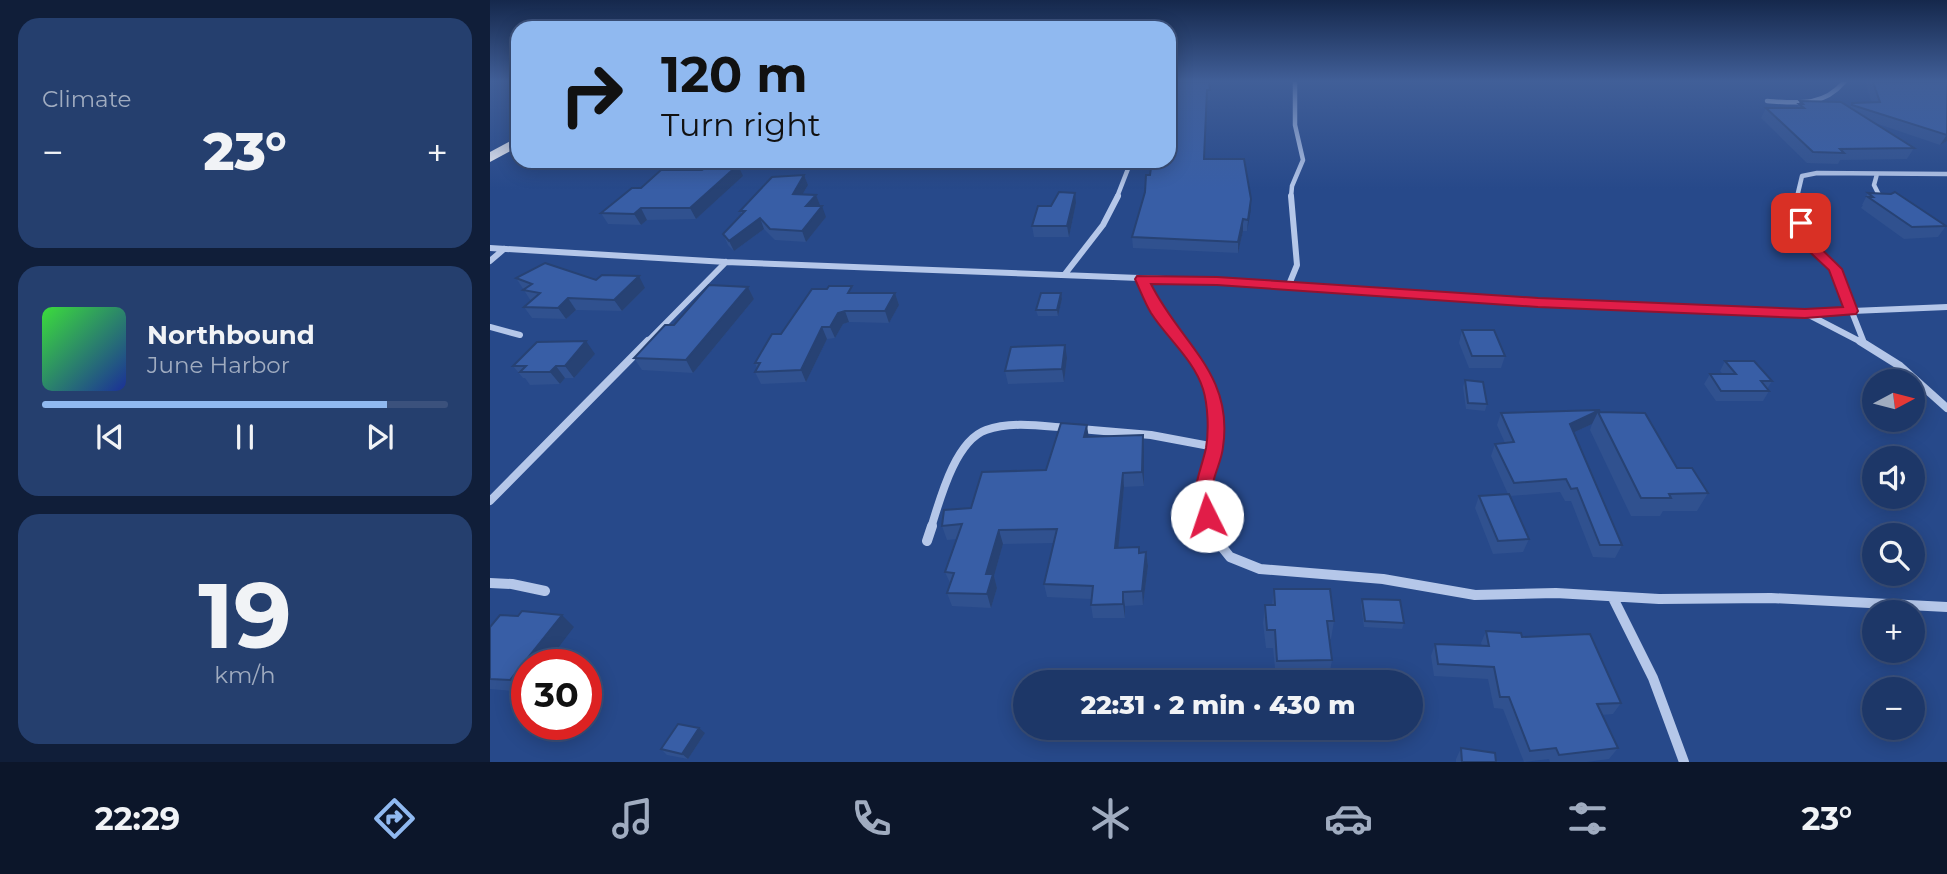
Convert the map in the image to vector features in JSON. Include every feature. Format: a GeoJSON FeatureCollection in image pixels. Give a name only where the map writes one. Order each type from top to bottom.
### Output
{"type":"FeatureCollection","features":[{"type":"Feature","properties":{"kind":"highway"},"geometry":{"type":"LineString","coordinates":[[490,158],[511,145]]}},
{"type":"Feature","properties":{"kind":"street"},"geometry":{"type":"LineString","coordinates":[[1288,287],[1297,265],[1292,186],[1303,160],[1295,118]]}},
{"type":"Feature","properties":{"kind":"street"},"geometry":{"type":"LineString","coordinates":[[1065,275],[1107,218],[1129,168]]}},
{"type":"Feature","properties":{"kind":"street"},"geometry":{"type":"LineString","coordinates":[[1877,174],[1875,190],[1883,200]]}},
{"type":"Feature","properties":{"kind":"street"},"geometry":{"type":"LineString","coordinates":[[1863,340],[1835,269],[1804,239],[1797,186],[1802,176],[1947,174]]}},
{"type":"Feature","properties":{"kind":"street"},"geometry":{"type":"LineString","coordinates":[[490,248],[726,262],[1217,281],[1538,303],[1805,313],[1947,307]]}},
{"type":"Feature","properties":{"kind":"street"},"geometry":{"type":"LineString","coordinates":[[490,261],[505,249]]}},
{"type":"Feature","properties":{"kind":"street"},"geometry":{"type":"LineString","coordinates":[[490,501],[726,262]]}},
{"type":"Feature","properties":{"kind":"street"},"geometry":{"type":"LineString","coordinates":[[1142,279],[1157,312],[1196,362],[1211,388],[1215,411],[1215,447],[1204,482],[1207,516],[1214,537],[1230,557],[1260,569],[1382,579],[1475,595],[1556,593],[1614,598],[1771,598],[1947,607]]}},
{"type":"Feature","properties":{"kind":"street"},"geometry":{"type":"LineString","coordinates":[[1805,313],[1863,340],[1905,368],[1947,408]]}},
{"type":"Feature","properties":{"kind":"street"},"geometry":{"type":"LineString","coordinates":[[490,327],[520,335]]}},
{"type":"Feature","properties":{"kind":"street"},"geometry":{"type":"LineString","coordinates":[[928,541],[936,512],[966,444],[981,431],[991,428],[1111,431],[1215,447]]}},
{"type":"Feature","properties":{"kind":"street"},"geometry":{"type":"LineString","coordinates":[[490,583],[512,584],[545,591]]}},
{"type":"Feature","properties":{"kind":"street"},"geometry":{"type":"LineString","coordinates":[[1614,598],[1641,649],[1684,762]]}},
{"type":"Feature","properties":{"kind":"building"},"geometry":{"type":"Polygon","coordinates":[[[1176,118],[1206,118],[1204,159],[1244,159],[1251,199],[1248,220],[1243,219],[1238,242],[1132,237],[1145,192],[1146,175],[1150,175],[1151,168],[1176,168],[1176,118]]]}},
{"type":"Feature","properties":{"kind":"building"},"geometry":{"type":"Polygon","coordinates":[[[1776,118],[1866,118],[1914,148],[1840,149],[1844,153],[1813,152],[1776,118]]]}},
{"type":"Feature","properties":{"kind":"building"},"geometry":{"type":"Polygon","coordinates":[[[1892,118],[1947,118],[1947,135],[1892,118]]]}},
{"type":"Feature","properties":{"kind":"building"},"geometry":{"type":"Polygon","coordinates":[[[735,168],[690,208],[641,208],[634,214],[601,213],[632,188],[641,188],[661,170],[735,168]]]}},
{"type":"Feature","properties":{"kind":"building"},"geometry":{"type":"Polygon","coordinates":[[[804,175],[793,194],[816,195],[806,206],[822,206],[802,231],[770,229],[760,218],[729,241],[723,234],[745,211],[740,211],[772,177],[804,175]]]}},
{"type":"Feature","properties":{"kind":"building"},"geometry":{"type":"Polygon","coordinates":[[[1059,192],[1075,193],[1067,226],[1032,226],[1038,206],[1051,206],[1059,192]]]}},
{"type":"Feature","properties":{"kind":"building"},"geometry":{"type":"Polygon","coordinates":[[[1895,192],[1946,226],[1912,227],[1868,197],[1873,197],[1868,193],[1895,192]]]}},
{"type":"Feature","properties":{"kind":"building"},"geometry":{"type":"Polygon","coordinates":[[[545,263],[596,280],[602,275],[639,276],[614,300],[568,298],[558,308],[524,307],[540,293],[523,290],[532,284],[516,278],[545,263]]]}},
{"type":"Feature","properties":{"kind":"building"},"geometry":{"type":"Polygon","coordinates":[[[709,285],[748,287],[686,360],[634,358],[665,325],[674,325],[709,285]]]}},
{"type":"Feature","properties":{"kind":"building"},"geometry":{"type":"Polygon","coordinates":[[[829,286],[852,286],[848,293],[895,293],[885,311],[838,313],[830,327],[822,327],[801,370],[755,372],[760,363],[755,363],[772,334],[781,334],[812,289],[827,289],[829,286]]]}},
{"type":"Feature","properties":{"kind":"building"},"geometry":{"type":"Polygon","coordinates":[[[1041,293],[1061,293],[1057,310],[1036,310],[1041,293]]]}},
{"type":"Feature","properties":{"kind":"building"},"geometry":{"type":"Polygon","coordinates":[[[1462,330],[1494,330],[1505,356],[1472,356],[1462,330]]]}},
{"type":"Feature","properties":{"kind":"building"},"geometry":{"type":"Polygon","coordinates":[[[586,341],[565,366],[556,366],[550,372],[520,372],[526,366],[513,366],[537,342],[586,341]]]}},
{"type":"Feature","properties":{"kind":"building"},"geometry":{"type":"Polygon","coordinates":[[[1065,345],[1062,369],[1005,371],[1011,347],[1065,345]]]}},
{"type":"Feature","properties":{"kind":"building"},"geometry":{"type":"Polygon","coordinates":[[[1725,361],[1754,361],[1772,381],[1761,381],[1769,391],[1721,391],[1710,374],[1736,374],[1725,361]]]}},
{"type":"Feature","properties":{"kind":"building"},"geometry":{"type":"Polygon","coordinates":[[[1465,380],[1483,382],[1487,404],[1468,403],[1465,380]]]}},
{"type":"Feature","properties":{"kind":"building"},"geometry":{"type":"Polygon","coordinates":[[[1600,410],[1570,424],[1622,545],[1600,545],[1577,488],[1571,489],[1566,479],[1514,483],[1495,444],[1514,442],[1501,413],[1600,410]]]}},
{"type":"Feature","properties":{"kind":"building"},"geometry":{"type":"Polygon","coordinates":[[[1598,412],[1645,413],[1677,468],[1692,468],[1708,493],[1669,494],[1671,498],[1641,498],[1598,412]]]}},
{"type":"Feature","properties":{"kind":"building"},"geometry":{"type":"Polygon","coordinates":[[[1061,423],[1087,425],[1084,437],[1143,435],[1142,472],[1123,473],[1115,548],[1139,547],[1139,553],[1146,552],[1142,591],[1123,592],[1123,604],[1091,605],[1093,586],[1044,584],[1057,529],[999,530],[986,574],[993,574],[987,594],[947,593],[954,573],[945,572],[962,524],[942,526],[944,510],[971,508],[982,472],[1046,470],[1061,423]]]}},
{"type":"Feature","properties":{"kind":"building"},"geometry":{"type":"Polygon","coordinates":[[[1509,494],[1529,539],[1498,541],[1479,496],[1509,494]]]}},
{"type":"Feature","properties":{"kind":"building"},"geometry":{"type":"Polygon","coordinates":[[[1274,589],[1330,589],[1334,621],[1327,621],[1332,660],[1277,661],[1275,630],[1267,630],[1265,605],[1275,605],[1274,589]]]}},
{"type":"Feature","properties":{"kind":"building"},"geometry":{"type":"Polygon","coordinates":[[[1362,599],[1400,600],[1404,623],[1365,621],[1362,599]]]}},
{"type":"Feature","properties":{"kind":"building"},"geometry":{"type":"Polygon","coordinates":[[[522,611],[562,615],[535,649],[511,649],[510,680],[490,679],[490,627],[500,615],[518,616],[522,611]]]}},
{"type":"Feature","properties":{"kind":"building"},"geometry":{"type":"Polygon","coordinates":[[[1486,631],[1521,633],[1522,637],[1590,634],[1621,703],[1597,704],[1618,748],[1559,755],[1556,748],[1530,751],[1509,697],[1500,697],[1494,667],[1438,664],[1435,644],[1489,646],[1486,631]]]}},
{"type":"Feature","properties":{"kind":"building"},"geometry":{"type":"Polygon","coordinates":[[[678,724],[699,728],[682,754],[661,749],[678,724]]]}},
{"type":"Feature","properties":{"kind":"building"},"geometry":{"type":"Polygon","coordinates":[[[1461,748],[1495,753],[1496,762],[1462,762],[1461,748]]]}},
{"type":"Feature","properties":{"kind":"route"},"geometry":{"type":"LineString","coordinates":[[1207,516],[1204,482],[1215,447],[1215,411],[1211,388],[1196,362],[1157,312],[1142,279],[1217,281],[1538,303],[1805,313],[1851,311],[1835,269],[1804,239],[1801,223]]}}]}
